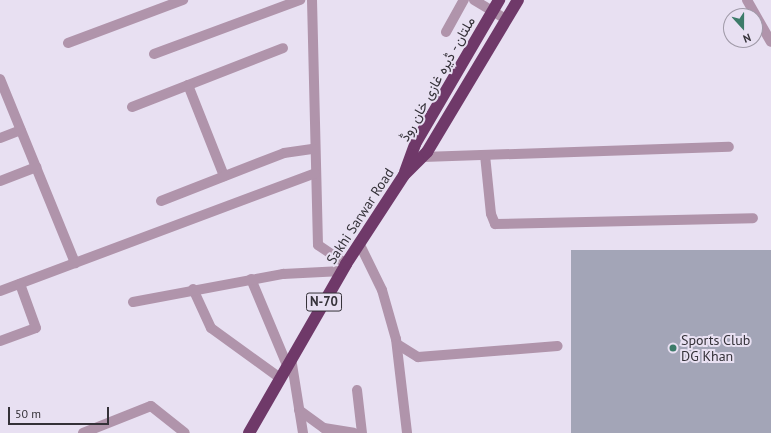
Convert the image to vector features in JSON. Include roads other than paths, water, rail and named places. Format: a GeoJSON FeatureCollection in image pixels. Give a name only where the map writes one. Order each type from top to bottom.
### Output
{"type":"FeatureCollection","features":[{"type":"Feature","properties":{"kind":"highway","name":"ملتان - ڈیرہ غازی خان روڈ"},"geometry":{"type":"LineString","coordinates":[[404,175],[415,144],[499,0]]}},
{"type":"Feature","properties":{"kind":"highway","name":"Sakhi Sarwar Road"},"geometry":{"type":"LineString","coordinates":[[249,433],[344,267],[404,175],[423,157],[518,0]]}},
{"type":"Feature","properties":{"kind":"street"},"geometry":{"type":"LineString","coordinates":[[68,43],[183,0]]}},
{"type":"Feature","properties":{"kind":"street"},"geometry":{"type":"LineString","coordinates":[[154,54],[300,0]]}},
{"type":"Feature","properties":{"kind":"street"},"geometry":{"type":"LineString","coordinates":[[312,0],[314,149],[318,245],[344,267]]}},
{"type":"Feature","properties":{"kind":"street"},"geometry":{"type":"LineString","coordinates":[[446,32],[464,0]]}},
{"type":"Feature","properties":{"kind":"street"},"geometry":{"type":"LineString","coordinates":[[474,0],[506,19]]}},
{"type":"Feature","properties":{"kind":"street"},"geometry":{"type":"LineString","coordinates":[[747,0],[771,42]]}},
{"type":"Feature","properties":{"kind":"street"},"geometry":{"type":"LineString","coordinates":[[132,107],[283,48]]}},
{"type":"Feature","properties":{"kind":"street"},"geometry":{"type":"LineString","coordinates":[[0,79],[75,263]]}},
{"type":"Feature","properties":{"kind":"street"},"geometry":{"type":"LineString","coordinates":[[188,85],[224,176]]}},
{"type":"Feature","properties":{"kind":"street"},"geometry":{"type":"LineString","coordinates":[[0,138],[21,130]]}},
{"type":"Feature","properties":{"kind":"street"},"geometry":{"type":"LineString","coordinates":[[423,157],[728,147]]}},
{"type":"Feature","properties":{"kind":"street"},"geometry":{"type":"LineString","coordinates":[[161,201],[284,153],[314,149]]}},
{"type":"Feature","properties":{"kind":"street"},"geometry":{"type":"LineString","coordinates":[[485,155],[491,214],[495,224],[752,218]]}},
{"type":"Feature","properties":{"kind":"street"},"geometry":{"type":"LineString","coordinates":[[0,181],[36,167]]}},
{"type":"Feature","properties":{"kind":"street"},"geometry":{"type":"LineString","coordinates":[[0,291],[315,173]]}},
{"type":"Feature","properties":{"kind":"street"},"geometry":{"type":"LineString","coordinates":[[359,244],[382,290],[397,344],[407,433]]}},
{"type":"Feature","properties":{"kind":"street"},"geometry":{"type":"LineString","coordinates":[[133,302],[193,289],[251,279],[344,267]]}},
{"type":"Feature","properties":{"kind":"street"},"geometry":{"type":"LineString","coordinates":[[251,279],[289,362],[303,433]]}},
{"type":"Feature","properties":{"kind":"street"},"geometry":{"type":"LineString","coordinates":[[0,341],[36,328],[20,284]]}},
{"type":"Feature","properties":{"kind":"street"},"geometry":{"type":"LineString","coordinates":[[193,289],[211,328],[280,378]]}},
{"type":"Feature","properties":{"kind":"street"},"geometry":{"type":"LineString","coordinates":[[397,344],[418,357],[558,346]]}},
{"type":"Feature","properties":{"kind":"street"},"geometry":{"type":"LineString","coordinates":[[357,390],[362,433]]}},
{"type":"Feature","properties":{"kind":"street"},"geometry":{"type":"LineString","coordinates":[[83,433],[151,406],[185,433]]}},
{"type":"Feature","properties":{"kind":"street"},"geometry":{"type":"LineString","coordinates":[[299,410],[324,428],[354,433]]}},
{"type":"Feature","properties":{"kind":"place","name":"Sports Club DG Khan"},"geometry":{"type":"Point","coordinates":[673,348]}}]}
